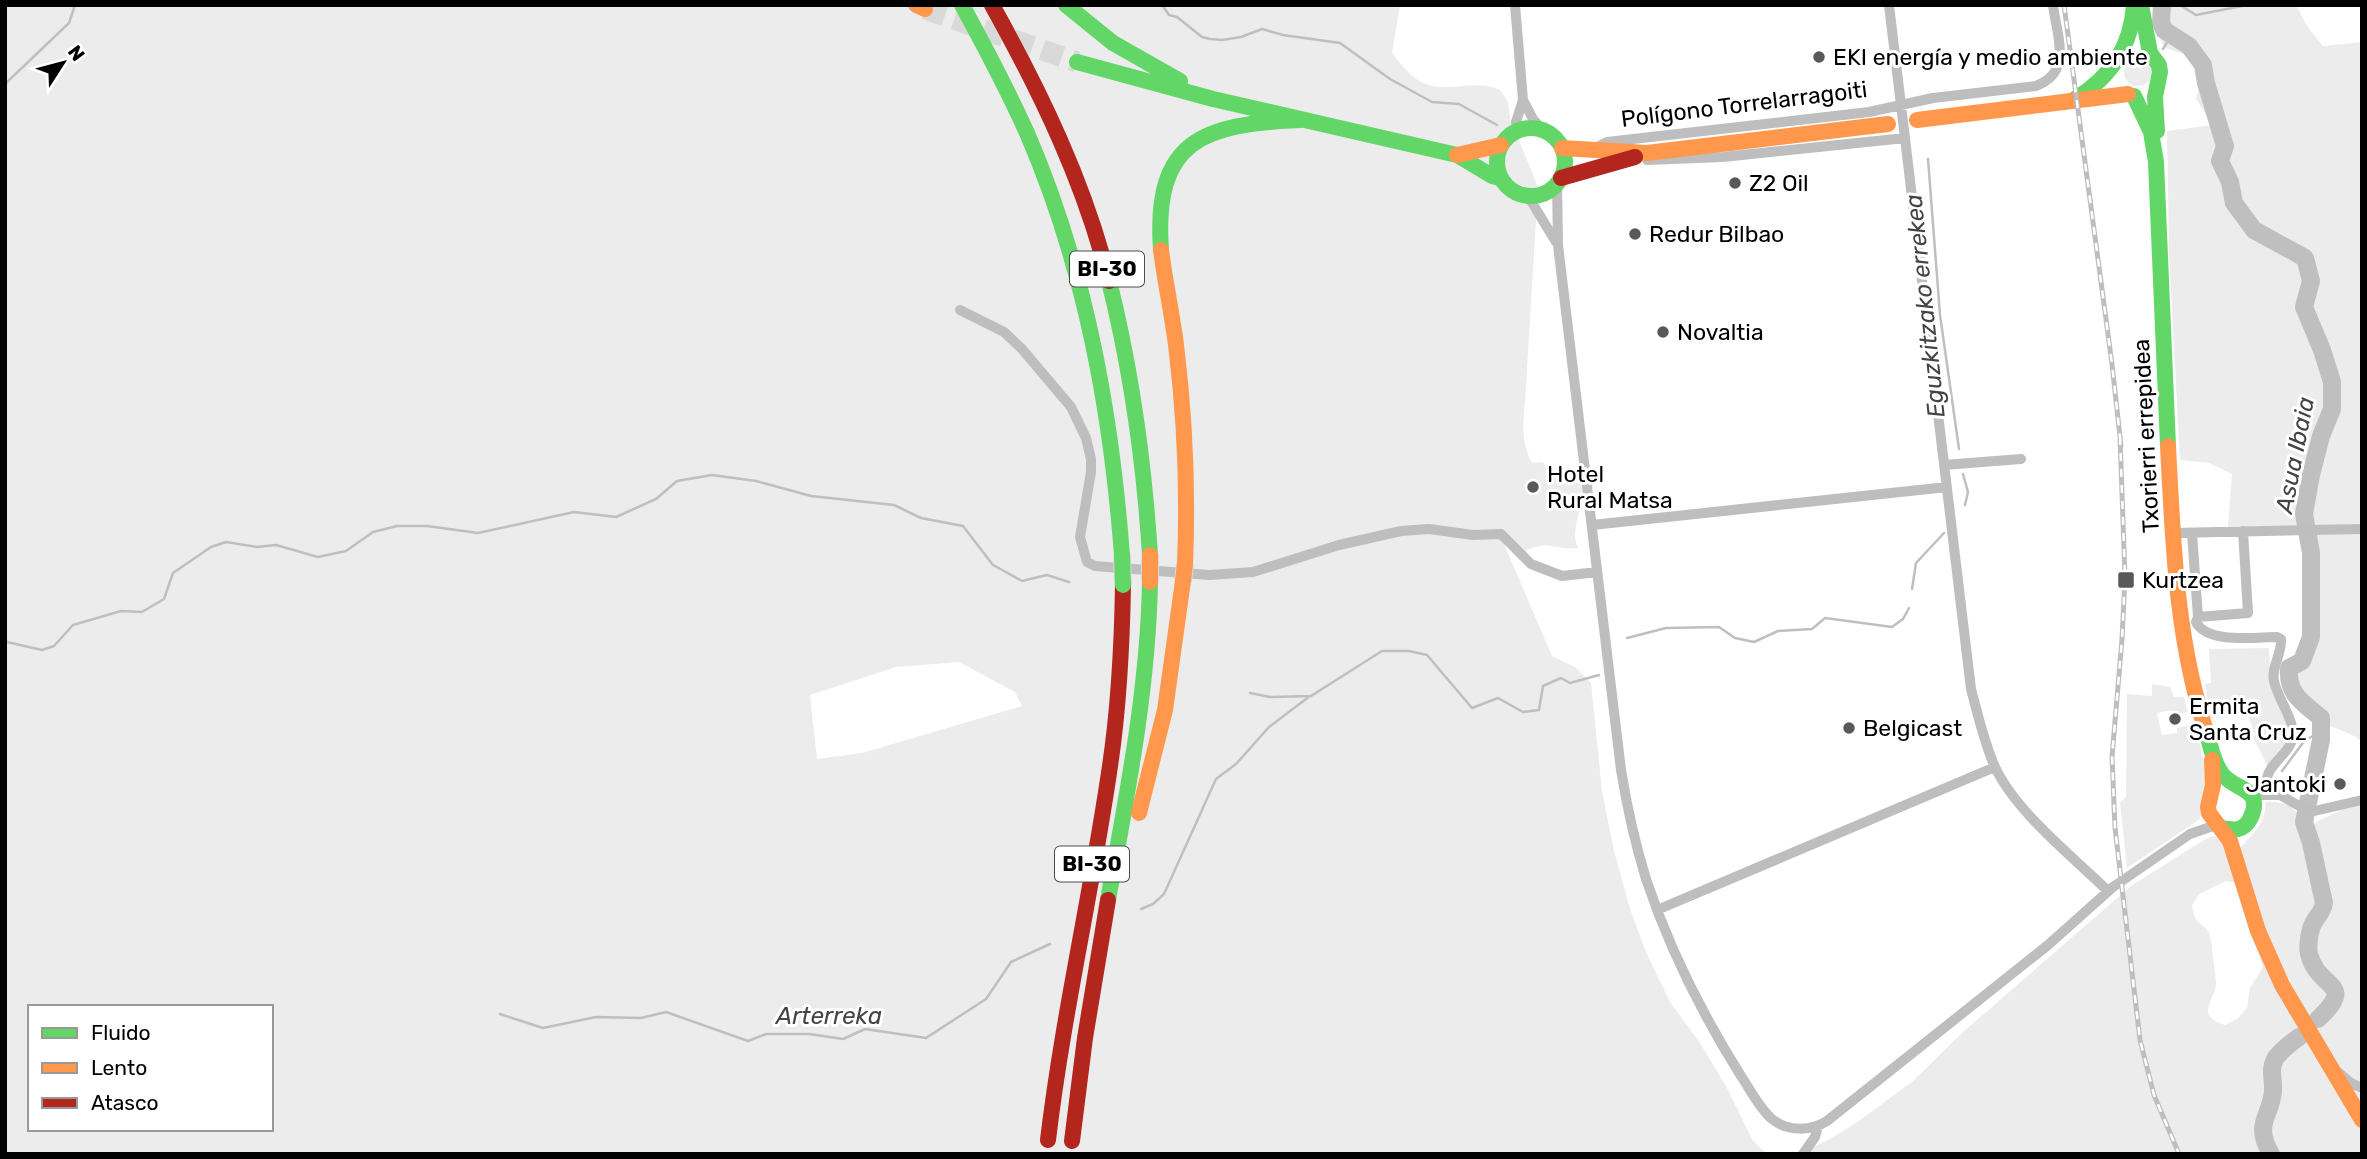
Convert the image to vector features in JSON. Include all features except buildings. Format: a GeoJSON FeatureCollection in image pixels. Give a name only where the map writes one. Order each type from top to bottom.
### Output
{"type":"FeatureCollection","features":[{"type":"Feature","properties":{"kind":"main road","name":"BI-30"},"geometry":{"type":"LineString","coordinates":[[962,5],[989,52],[1019,114],[1052,196],[1075,265],[1093,334],[1108,409],[1118,489],[1123,585],[1119,680],[1110,763],[1064,1015],[1048,1140]]}},
{"type":"Feature","properties":{"kind":"main road","name":"BI-30"},"geometry":{"type":"LineString","coordinates":[[992,5],[1023,60],[1056,128],[1103,253],[1125,336],[1140,422],[1147,490],[1150,555],[1148,650],[1138,737],[1082,1053],[1072,1141]]}},
{"type":"Feature","properties":{"kind":"main road"},"geometry":{"type":"LineString","coordinates":[[1066,5],[1086,24],[1129,54],[1213,99]]}},
{"type":"Feature","properties":{"kind":"main road"},"geometry":{"type":"LineString","coordinates":[[2119,59],[2132,29],[2134,5]]}},
{"type":"Feature","properties":{"kind":"main road","name":"Txorierri errepidea"},"geometry":{"type":"LineString","coordinates":[[2141,5],[2150,53],[2159,65],[2159,80],[2156,86],[2156,162],[2175,583],[2181,625],[2216,763],[2224,777],[2260,795]]}},
{"type":"Feature","properties":{"kind":"main road"},"geometry":{"type":"LineString","coordinates":[[2069,102],[2092,88],[2119,59],[2136,49],[2150,53]]}},
{"type":"Feature","properties":{"kind":"main road","name":"Txorierri errepidea"},"geometry":{"type":"LineString","coordinates":[[2119,59],[2113,71],[2117,85],[2131,95],[2151,132],[2156,162]]}},
{"type":"Feature","properties":{"kind":"main road"},"geometry":{"type":"LineString","coordinates":[[1077,62],[1213,99],[1457,155],[1500,178]]}},
{"type":"Feature","properties":{"kind":"main road"},"geometry":{"type":"LineString","coordinates":[[1917,120],[2143,95],[2156,86]]}},
{"type":"Feature","properties":{"kind":"main road"},"geometry":{"type":"LineString","coordinates":[[1082,1053],[1091,1030],[1143,793],[1165,710],[1185,564],[1186,444],[1182,394],[1160,234],[1161,200],[1174,166],[1202,136],[1237,123],[1301,120]]}},
{"type":"Feature","properties":{"kind":"main road"},"geometry":{"type":"LineString","coordinates":[[1501,145],[1497,164],[1500,178],[1510,189],[1528,196],[1544,193],[1559,181],[1647,153],[1888,124]]}},
{"type":"Feature","properties":{"kind":"main road"},"geometry":{"type":"LineString","coordinates":[[1457,155],[1501,145],[1517,130],[1542,129],[1550,133],[1562,148],[1564,168],[1559,181]]}},
{"type":"Feature","properties":{"kind":"main road"},"geometry":{"type":"LineString","coordinates":[[1562,148],[1647,153]]}},
{"type":"Feature","properties":{"kind":"main road","name":"Txorierri errepidea"},"geometry":{"type":"LineString","coordinates":[[2210,746],[2212,794],[2208,807],[2215,822]]}},
{"type":"Feature","properties":{"kind":"main road"},"geometry":{"type":"LineString","coordinates":[[2212,794],[2224,785],[2238,785]]}},
{"type":"Feature","properties":{"kind":"main road"},"geometry":{"type":"LineString","coordinates":[[2215,822],[2235,830],[2242,828],[2253,817],[2260,795]]}},
{"type":"Feature","properties":{"kind":"main road"},"geometry":{"type":"LineString","coordinates":[[2215,822],[2230,841],[2268,956],[2321,1053],[2359,1095],[2362,1120]]}},
{"type":"Feature","properties":{"kind":"main road"},"geometry":{"type":"LineString","coordinates":[[2240,872],[2238,857],[2242,828]]}},
{"type":"Feature","properties":{"kind":"street"},"geometry":{"type":"LineString","coordinates":[[1515,5],[1523,100],[1516,122],[1517,130]]}},
{"type":"Feature","properties":{"kind":"street"},"geometry":{"type":"LineString","coordinates":[[1889,5],[1971,689],[1995,767],[2020,805],[2108,891]]}},
{"type":"Feature","properties":{"kind":"street","name":"Polígono Torrelarragoiti"},"geometry":{"type":"LineString","coordinates":[[1594,149],[1606,142],[1869,112],[1933,98],[2036,86],[2049,82],[2058,71],[2060,62],[2053,5]]}},
{"type":"Feature","properties":{"kind":"street"},"geometry":{"type":"LineString","coordinates":[[1523,100],[1542,129]]}},
{"type":"Feature","properties":{"kind":"street"},"geometry":{"type":"LineString","coordinates":[[1609,163],[1723,158],[1905,138]]}},
{"type":"Feature","properties":{"kind":"street"},"geometry":{"type":"LineString","coordinates":[[1559,181],[1558,244],[1621,770],[1632,826],[1657,910],[1686,977],[1724,1049],[1772,1119],[1787,1127],[1806,1129],[1818,1126],[2048,945],[2108,891],[2190,834],[2215,822]]}},
{"type":"Feature","properties":{"kind":"street"},"geometry":{"type":"LineString","coordinates":[[1528,196],[1558,244]]}},
{"type":"Feature","properties":{"kind":"street"},"geometry":{"type":"LineString","coordinates":[[960,310],[1004,332],[1071,407],[1086,438],[1091,459],[1080,537],[1087,562],[1095,566],[1209,575],[1253,572],[1339,545],[1401,531],[1429,529],[1473,535],[1501,534],[1531,564],[1562,576],[1597,572]]}},
{"type":"Feature","properties":{"kind":"street"},"geometry":{"type":"LineString","coordinates":[[1944,465],[2021,459]]}},
{"type":"Feature","properties":{"kind":"street"},"geometry":{"type":"LineString","coordinates":[[1592,525],[1947,487]]}},
{"type":"Feature","properties":{"kind":"street"},"geometry":{"type":"LineString","coordinates":[[2173,533],[2362,529]]}},
{"type":"Feature","properties":{"kind":"street"},"geometry":{"type":"LineString","coordinates":[[2199,617],[2248,613],[2243,531]]}},
{"type":"Feature","properties":{"kind":"street"},"geometry":{"type":"LineString","coordinates":[[2192,533],[2199,617],[2196,622],[2199,628],[2210,635],[2281,639],[2273,678],[2293,732],[2290,747],[2267,776],[2260,795],[2288,798],[2305,809],[2362,800]]}},
{"type":"Feature","properties":{"kind":"street"},"geometry":{"type":"LineString","coordinates":[[1657,910],[1995,767]]}},
{"type":"Feature","properties":{"kind":"street"},"geometry":{"type":"LineString","coordinates":[[1803,1154],[1815,1137],[1818,1126]]}},
{"type":"Feature","properties":{"kind":"shaded area"},"geometry":{"type":"Polygon","coordinates":[[[5,5],[1400,5],[1392,53],[1419,81],[1433,86],[1481,85],[1500,90],[1508,102],[1510,118],[1538,187],[1524,441],[1532,463],[1543,462],[1551,478],[1568,477],[1581,485],[1582,501],[1575,532],[1578,548],[1538,546],[1522,553],[1501,537],[1552,656],[1575,667],[1591,683],[1602,791],[1614,851],[1630,909],[1646,952],[1670,1002],[1700,1043],[1727,1088],[1753,1141],[1767,1154],[5,1154],[5,5]],[[959,662],[896,667],[810,695],[817,759],[862,753],[1022,706],[1015,692],[959,662]]]}},
{"type":"Feature","properties":{"kind":"shaded area"},"geometry":{"type":"Polygon","coordinates":[[[2158,5],[2296,5],[2307,26],[2323,46],[2362,42],[2362,748],[2360,740],[2354,736],[2307,713],[2292,688],[2290,673],[2293,659],[2309,633],[2314,612],[2304,529],[2228,527],[2232,474],[2209,463],[2180,460],[2169,253],[2167,131],[2213,125],[2196,99],[2200,77],[2197,64],[2186,55],[2165,48],[2158,36],[2158,5]]]}},
{"type":"Feature","properties":{"kind":"shaded area"},"geometry":{"type":"Polygon","coordinates":[[[2138,58],[2148,62],[2152,72],[2148,82],[2138,86],[2128,82],[2124,72],[2128,62],[2138,58]]]}},
{"type":"Feature","properties":{"kind":"shaded area"},"geometry":{"type":"Polygon","coordinates":[[[2269,648],[2271,682],[2288,725],[2286,744],[2268,767],[2253,737],[2255,735],[2246,710],[2211,718],[2205,684],[2211,683],[2209,649],[2269,648]]]}},
{"type":"Feature","properties":{"kind":"shaded area"},"geometry":{"type":"Polygon","coordinates":[[[2152,684],[2170,687],[2174,697],[2184,697],[2188,712],[2173,715],[2171,710],[2157,713],[2162,735],[2177,733],[2177,728],[2195,724],[2209,784],[2200,819],[2127,868],[2120,802],[2126,797],[2127,694],[2152,696],[2152,684]]]}},
{"type":"Feature","properties":{"kind":"shaded area"},"geometry":{"type":"Polygon","coordinates":[[[2362,793],[2362,1154],[1798,1154],[1856,1123],[1913,1081],[1963,1032],[2131,886],[2213,836],[2240,848],[2261,822],[2265,802],[2279,802],[2295,810],[2304,828],[2345,808],[2362,793]],[[2226,881],[2199,894],[2192,906],[2196,919],[2209,932],[2211,940],[2216,987],[2208,1011],[2210,1017],[2225,1025],[2237,1019],[2247,1008],[2250,988],[2263,967],[2237,883],[2226,881]]]}},
{"type":"Feature","properties":{"kind":"waterway"},"geometry":{"type":"LineString","coordinates":[[5,84],[69,23],[75,5]]}},
{"type":"Feature","properties":{"kind":"waterway"},"geometry":{"type":"LineString","coordinates":[[1162,5],[1169,15],[1177,17],[1202,37],[1210,39],[1241,37],[1262,29],[1283,35],[1340,43],[1390,79],[1432,102],[1459,104],[1497,125]]}},
{"type":"Feature","properties":{"kind":"waterway","name":"Asua Ibaia"},"geometry":{"type":"LineString","coordinates":[[2162,5],[2161,22],[2164,30],[2189,46],[2203,65],[2225,146],[2220,161],[2230,182],[2234,203],[2254,230],[2305,258],[2311,281],[2304,307],[2332,382],[2332,409],[2321,436],[2304,514],[2311,553],[2311,637],[2302,661],[2289,668],[2293,691],[2321,718],[2321,740],[2304,822],[2324,903],[2311,928],[2308,951],[2314,966],[2332,986],[2335,998],[2318,1019]]}},
{"type":"Feature","properties":{"kind":"waterway"},"geometry":{"type":"LineString","coordinates":[[2180,5],[2196,15],[2247,5]]}},
{"type":"Feature","properties":{"kind":"waterway","name":"Eguzkitzako errekea"},"geometry":{"type":"LineString","coordinates":[[2163,49],[2171,36]]}},
{"type":"Feature","properties":{"kind":"waterway","name":"Eguzkitzako errekea"},"geometry":{"type":"LineString","coordinates":[[1928,159],[1940,315],[1959,449]]}},
{"type":"Feature","properties":{"kind":"waterway","name":"Eguzkitzako errekea"},"geometry":{"type":"LineString","coordinates":[[1963,474],[1968,492],[1965,505]]}},
{"type":"Feature","properties":{"kind":"waterway","name":"Eguzkitzako errekea"},"geometry":{"type":"LineString","coordinates":[[7,642],[42,650],[54,646],[73,625],[121,611],[142,612],[164,599],[173,573],[211,547],[226,542],[257,547],[276,545],[318,557],[346,551],[373,532],[397,526],[427,526],[478,533],[574,512],[616,517],[656,499],[677,481],[712,475],[756,481],[811,496],[894,505],[921,518],[963,526],[993,565],[1022,581],[1047,575],[1069,582]]}},
{"type":"Feature","properties":{"kind":"waterway","name":"Eguzkitzako errekea"},"geometry":{"type":"LineString","coordinates":[[1912,589],[1916,563],[1944,533]]}},
{"type":"Feature","properties":{"kind":"waterway","name":"Eguzkitzako errekea"},"geometry":{"type":"LineString","coordinates":[[1627,638],[1666,628],[1719,627],[1735,638],[1754,642],[1778,631],[1812,629],[1825,618],[1892,627],[1903,619],[1909,608]]}},
{"type":"Feature","properties":{"kind":"waterway","name":"Eguzkitzako errekea"},"geometry":{"type":"LineString","coordinates":[[1250,693],[1270,697],[1311,696],[1382,651],[1409,651],[1427,655],[1472,708],[1498,698],[1523,712],[1539,710],[1543,686],[1561,678],[1570,683],[1599,675]]}},
{"type":"Feature","properties":{"kind":"waterway","name":"Arterreka"},"geometry":{"type":"LineString","coordinates":[[1141,909],[1153,904],[1164,894],[1216,779],[1236,764],[1269,727],[1310,696]]}},
{"type":"Feature","properties":{"kind":"waterway"},"geometry":{"type":"LineString","coordinates":[[2282,771],[2305,740],[2321,732]]}},
{"type":"Feature","properties":{"kind":"waterway","name":"Arterreka"},"geometry":{"type":"LineString","coordinates":[[500,1014],[543,1028],[596,1017],[641,1018],[666,1012],[748,1041],[766,1034],[809,1034],[843,1039],[865,1029],[926,1038],[986,999],[1011,962],[1050,944]]}},
{"type":"Feature","properties":{"kind":"waterway","name":"Asua Ibaia"},"geometry":{"type":"LineString","coordinates":[[2271,1154],[2263,1135],[2263,1127],[2272,1100],[2273,1063],[2280,1053],[2299,1037]]}},
{"type":"Feature","properties":{"kind":"tunnel"},"geometry":{"type":"LineString","coordinates":[[925,9],[1077,62]]}},
{"type":"Feature","properties":{"kind":"railway"},"geometry":{"type":"LineString","coordinates":[[2064,5],[2121,446]]}},
{"type":"Feature","properties":{"kind":"railway"},"geometry":{"type":"LineString","coordinates":[[2120,437],[2125,577],[2112,757],[2115,828],[2140,1040],[2154,1095],[2179,1154]]}},
{"type":"Feature","properties":{"kind":"traffic: fast"},"geometry":{"type":"LineString","coordinates":[[962,5],[1027,133],[1065,235],[1080,287],[1102,393],[1111,447],[1122,555]]}},
{"type":"Feature","properties":{"kind":"traffic: fast"},"geometry":{"type":"LineString","coordinates":[[1066,5],[1113,43],[1180,81]]}},
{"type":"Feature","properties":{"kind":"traffic: fast"},"geometry":{"type":"LineString","coordinates":[[2075,99],[2099,81],[2117,59],[2129,34],[2134,5]]}},
{"type":"Feature","properties":{"kind":"traffic: fast"},"geometry":{"type":"LineString","coordinates":[[2141,5],[2150,53],[2159,65],[2160,72],[2155,97],[2157,131]]}},
{"type":"Feature","properties":{"kind":"traffic: fast"},"geometry":{"type":"LineString","coordinates":[[1077,62],[1213,99],[1457,155],[1500,178]]}},
{"type":"Feature","properties":{"kind":"traffic: fast"},"geometry":{"type":"LineString","coordinates":[[2134,96],[2151,132],[2156,162],[2168,446]]}},
{"type":"Feature","properties":{"kind":"traffic: fast"},"geometry":{"type":"LineString","coordinates":[[1161,250],[1161,213],[1166,183],[1176,161],[1192,145],[1212,134],[1237,126],[1301,120]]}},
{"type":"Feature","properties":{"kind":"traffic: fast"},"geometry":{"type":"LineString","coordinates":[[1531,128],[1544,130],[1555,138],[1563,149],[1565,162],[1563,175],[1555,186],[1544,194],[1531,196],[1518,194],[1507,186],[1499,175],[1497,162],[1499,149],[1507,138],[1518,130],[1531,128]]}},
{"type":"Feature","properties":{"kind":"traffic: fast"},"geometry":{"type":"LineString","coordinates":[[1109,281],[1136,417],[1150,555]]}},
{"type":"Feature","properties":{"kind":"traffic: fast"},"geometry":{"type":"LineString","coordinates":[[1122,555],[1123,585]]}},
{"type":"Feature","properties":{"kind":"traffic: fast"},"geometry":{"type":"LineString","coordinates":[[1108,900],[1141,702],[1150,582]]}},
{"type":"Feature","properties":{"kind":"traffic: fast"},"geometry":{"type":"LineString","coordinates":[[2207,734],[2220,771],[2247,791],[2254,801],[2254,809],[2244,826],[2234,829],[2221,828]]}},
{"type":"Feature","properties":{"kind":"traffic: slow"},"geometry":{"type":"LineString","coordinates":[[916,5],[925,9]]}},
{"type":"Feature","properties":{"kind":"traffic: slow"},"geometry":{"type":"LineString","coordinates":[[1917,120],[2128,94]]}},
{"type":"Feature","properties":{"kind":"traffic: slow"},"geometry":{"type":"LineString","coordinates":[[1562,148],[1647,153],[1888,124]]}},
{"type":"Feature","properties":{"kind":"traffic: slow"},"geometry":{"type":"LineString","coordinates":[[1457,155],[1501,145]]}},
{"type":"Feature","properties":{"kind":"traffic: slow"},"geometry":{"type":"LineString","coordinates":[[1161,250],[1182,400],[1186,482],[1185,564]]}},
{"type":"Feature","properties":{"kind":"traffic: slow"},"geometry":{"type":"LineString","coordinates":[[2168,446],[2174,555],[2182,627],[2207,734]]}},
{"type":"Feature","properties":{"kind":"traffic: slow"},"geometry":{"type":"LineString","coordinates":[[1150,555],[1150,582]]}},
{"type":"Feature","properties":{"kind":"traffic: slow"},"geometry":{"type":"LineString","coordinates":[[1183,581],[1185,564]]}},
{"type":"Feature","properties":{"kind":"traffic: slow"},"geometry":{"type":"LineString","coordinates":[[1139,813],[1165,710],[1183,581]]}},
{"type":"Feature","properties":{"kind":"traffic: slow"},"geometry":{"type":"LineString","coordinates":[[2212,760],[2213,785],[2209,813],[2230,841],[2258,931],[2282,985],[2362,1120]]}},
{"type":"Feature","properties":{"kind":"traffic: jam"},"geometry":{"type":"LineString","coordinates":[[992,5],[1060,140],[1087,209],[1109,281]]}},
{"type":"Feature","properties":{"kind":"traffic: jam"},"geometry":{"type":"LineString","coordinates":[[1561,178],[1635,157]]}},
{"type":"Feature","properties":{"kind":"traffic: jam"},"geometry":{"type":"LineString","coordinates":[[1048,1140],[1061,1046],[1113,743],[1120,676],[1123,585]]}},
{"type":"Feature","properties":{"kind":"traffic: jam"},"geometry":{"type":"LineString","coordinates":[[1072,1141],[1085,1038],[1108,900]]}},
{"type":"Feature","properties":{"kind":"place","name":"EKI energía y medio ambiente"},"geometry":{"type":"Point","coordinates":[1819,57]}},
{"type":"Feature","properties":{"kind":"place","name":"Z2 Oil"},"geometry":{"type":"Point","coordinates":[1735,183]}},
{"type":"Feature","properties":{"kind":"place","name":"Redur Bilbao"},"geometry":{"type":"Point","coordinates":[1635,234]}},
{"type":"Feature","properties":{"kind":"place","name":"Novaltia"},"geometry":{"type":"Point","coordinates":[1663,332]}},
{"type":"Feature","properties":{"kind":"place","name":"Hotel Rural Matsa"},"geometry":{"type":"Point","coordinates":[1533,487]}},
{"type":"Feature","properties":{"kind":"place","name":"Kurtzea"},"geometry":{"type":"Point","coordinates":[2126,580]}},
{"type":"Feature","properties":{"kind":"place","name":"Ermita Santa Cruz"},"geometry":{"type":"Point","coordinates":[2175,719]}},
{"type":"Feature","properties":{"kind":"place","name":"Belgicast"},"geometry":{"type":"Point","coordinates":[1849,728]}},
{"type":"Feature","properties":{"kind":"place","name":"Jantoki"},"geometry":{"type":"Point","coordinates":[2340,784]}}]}
